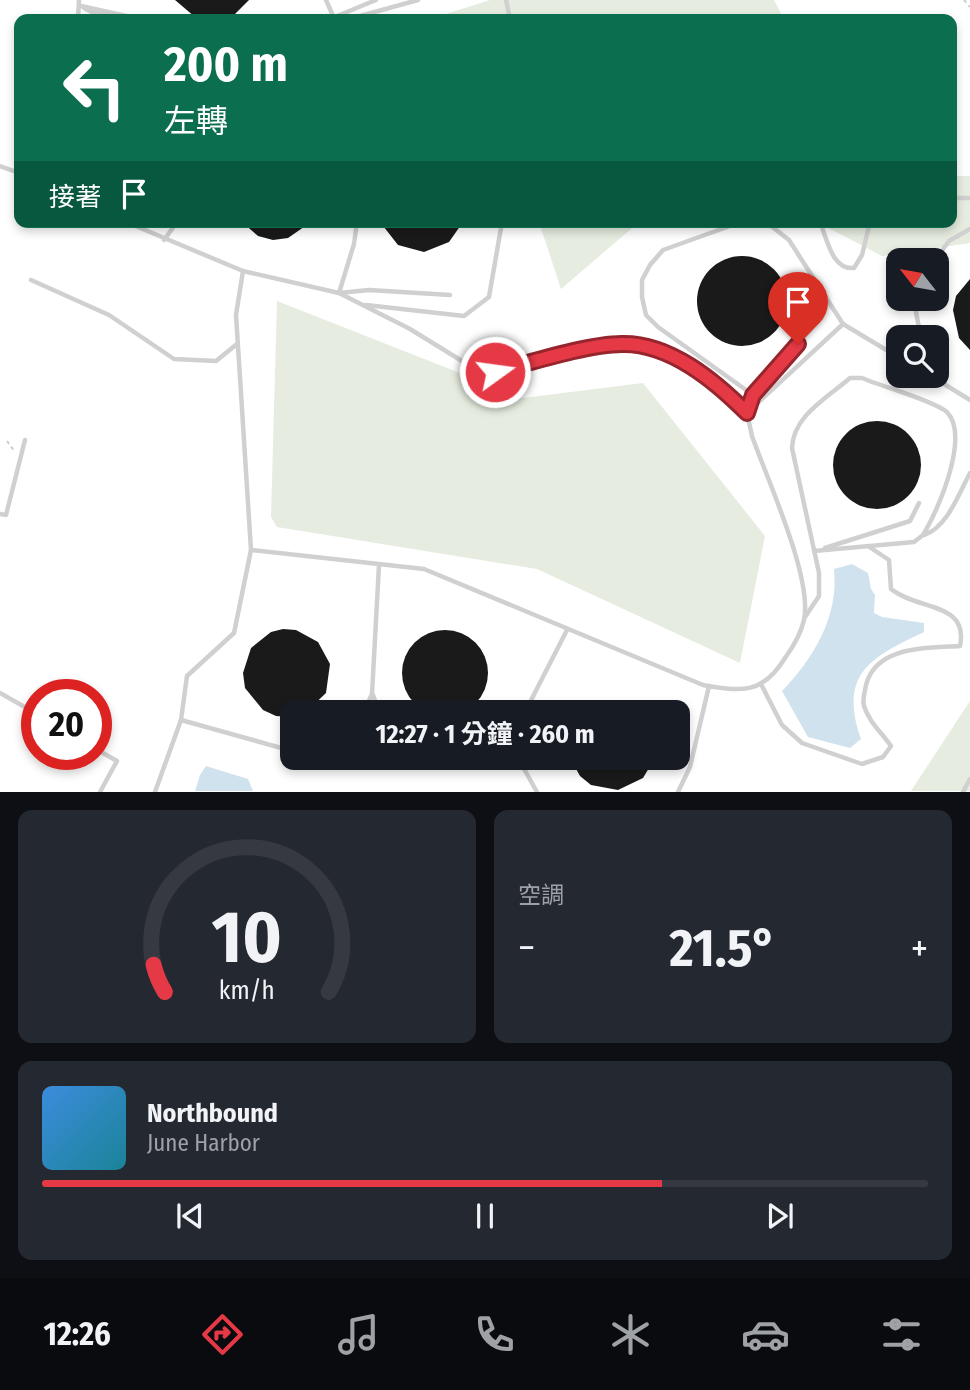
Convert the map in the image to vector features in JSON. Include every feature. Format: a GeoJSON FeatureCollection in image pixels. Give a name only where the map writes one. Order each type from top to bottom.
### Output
{"type":"FeatureCollection","features":[{"type":"Feature","properties":{"kind":"lane"},"geometry":{"type":"LineString","coordinates":[[342,14],[376,0]]}},
{"type":"Feature","properties":{"kind":"lane"},"geometry":{"type":"LineString","coordinates":[[367,14],[418,0]]}},
{"type":"Feature","properties":{"kind":"lane"},"geometry":{"type":"LineString","coordinates":[[80,3],[97,14]]}},
{"type":"Feature","properties":{"kind":"lane"},"geometry":{"type":"LineString","coordinates":[[80,3],[103,14]]}},
{"type":"Feature","properties":{"kind":"lane"},"geometry":{"type":"LineString","coordinates":[[80,3],[122,14]]}},
{"type":"Feature","properties":{"kind":"lane"},"geometry":{"type":"LineString","coordinates":[[139,228],[243,271],[339,293],[410,330],[462,362],[495,372],[621,344],[645,346],[672,354],[729,395],[747,413]]}},
{"type":"Feature","properties":{"kind":"lane"},"geometry":{"type":"LineString","coordinates":[[164,240],[172,228]]}},
{"type":"Feature","properties":{"kind":"lane"},"geometry":{"type":"LineString","coordinates":[[339,293],[356,228]]}},
{"type":"Feature","properties":{"kind":"lane"},"geometry":{"type":"LineString","coordinates":[[360,304],[464,316],[489,297],[501,228]]}},
{"type":"Feature","properties":{"kind":"lane"},"geometry":{"type":"LineString","coordinates":[[724,228],[663,250],[642,280],[642,297],[646,315],[658,327],[753,395]]}},
{"type":"Feature","properties":{"kind":"lane"},"geometry":{"type":"LineString","coordinates":[[774,228],[789,240],[843,324],[886,350]]}},
{"type":"Feature","properties":{"kind":"lane"},"geometry":{"type":"LineString","coordinates":[[823,228],[838,263],[846,269],[854,268],[862,255],[869,228]]}},
{"type":"Feature","properties":{"kind":"lane"},"geometry":{"type":"LineString","coordinates":[[944,248],[949,241],[970,229]]}},
{"type":"Feature","properties":{"kind":"lane"},"geometry":{"type":"LineString","coordinates":[[155,792],[181,720],[187,676],[234,633],[251,550],[236,315],[243,271]]}},
{"type":"Feature","properties":{"kind":"lane"},"geometry":{"type":"LineString","coordinates":[[31,280],[109,315],[174,359],[216,361],[237,343]]}},
{"type":"Feature","properties":{"kind":"lane"},"geometry":{"type":"LineString","coordinates":[[339,293],[369,290],[450,295]]}},
{"type":"Feature","properties":{"kind":"lane"},"geometry":{"type":"LineString","coordinates":[[804,618],[800,571],[752,436],[747,413],[753,395],[813,327],[807,309]]}},
{"type":"Feature","properties":{"kind":"lane"},"geometry":{"type":"LineString","coordinates":[[747,413],[843,324]]}},
{"type":"Feature","properties":{"kind":"lane"},"geometry":{"type":"LineString","coordinates":[[251,550],[424,569],[567,630],[709,686],[729,690],[762,686],[777,672],[794,645],[804,618],[819,596],[819,573],[792,448],[792,432],[800,420],[850,378],[862,378],[947,412],[959,426],[959,454],[923,535]]}},
{"type":"Feature","properties":{"kind":"lane"},"geometry":{"type":"LineString","coordinates":[[949,387],[970,400]]}},
{"type":"Feature","properties":{"kind":"lane"},"geometry":{"type":"LineString","coordinates":[[0,514],[6,515],[25,440]]}},
{"type":"Feature","properties":{"kind":"lane"},"geometry":{"type":"LineString","coordinates":[[919,503],[910,521],[814,551],[914,541],[935,532],[970,473]]}},
{"type":"Feature","properties":{"kind":"lane"},"geometry":{"type":"LineString","coordinates":[[762,686],[782,725],[802,743],[862,764],[883,757],[891,746],[870,720],[862,702],[868,680],[878,666],[897,653],[919,648],[960,646],[963,632],[956,618],[948,612],[905,600],[891,589],[889,560],[867,546]]}},
{"type":"Feature","properties":{"kind":"lane"},"geometry":{"type":"LineString","coordinates":[[369,700],[372,694],[379,564]]}},
{"type":"Feature","properties":{"kind":"lane"},"geometry":{"type":"LineString","coordinates":[[531,700],[567,630]]}},
{"type":"Feature","properties":{"kind":"lane"},"geometry":{"type":"LineString","coordinates":[[678,792],[690,767],[709,686]]}},
{"type":"Feature","properties":{"kind":"lane"},"geometry":{"type":"LineString","coordinates":[[0,693],[21,705]]}},
{"type":"Feature","properties":{"kind":"lane"},"geometry":{"type":"LineString","coordinates":[[372,694],[374,700]]}},
{"type":"Feature","properties":{"kind":"lane"},"geometry":{"type":"LineString","coordinates":[[181,720],[280,748]]}},
{"type":"Feature","properties":{"kind":"lane"},"geometry":{"type":"LineString","coordinates":[[100,792],[117,761],[112,758]]}},
{"type":"Feature","properties":{"kind":"lane"},"geometry":{"type":"LineString","coordinates":[[525,770],[537,792]]}},
{"type":"Feature","properties":{"kind":"lane"},"geometry":{"type":"LineString","coordinates":[[963,792],[970,779]]}},
{"type":"Feature","properties":{"kind":"path"},"geometry":{"type":"LineString","coordinates":[[964,0],[970,7]]}},
{"type":"Feature","properties":{"kind":"path"},"geometry":{"type":"LineString","coordinates":[[7,440],[20,458]]}},
{"type":"Feature","properties":{"kind":"shaded area"},"geometry":{"type":"Polygon","coordinates":[[[490,0],[774,0],[781,14],[446,14],[490,0]]]}},
{"type":"Feature","properties":{"kind":"shaded area"},"geometry":{"type":"Polygon","coordinates":[[[957,176],[970,176],[970,243],[936,248],[886,248],[886,255],[882,256],[828,228],[957,228],[957,176]]]}},
{"type":"Feature","properties":{"kind":"shaded area"},"geometry":{"type":"Polygon","coordinates":[[[541,228],[632,228],[561,289],[541,228]]]}},
{"type":"Feature","properties":{"kind":"shaded area"},"geometry":{"type":"Polygon","coordinates":[[[277,301],[523,398],[643,383],[765,536],[740,663],[537,569],[277,527],[271,517],[277,301]]]}},
{"type":"Feature","properties":{"kind":"shaded area"},"geometry":{"type":"Polygon","coordinates":[[[970,701],[970,791],[911,791],[970,701]]]}},
{"type":"Feature","properties":{"kind":"water"},"geometry":{"type":"Polygon","coordinates":[[[852,564],[868,573],[875,595],[874,613],[882,617],[924,623],[924,632],[874,660],[864,671],[857,683],[854,699],[855,717],[861,739],[850,748],[808,737],[782,691],[804,665],[822,635],[832,603],[834,569],[852,564]]]}},
{"type":"Feature","properties":{"kind":"water"},"geometry":{"type":"Polygon","coordinates":[[[206,766],[248,779],[253,791],[195,791],[206,766]]]}},
{"type":"Feature","properties":{"kind":"building"},"geometry":{"type":"Polygon","coordinates":[[[175,0],[249,0],[235,14],[191,14],[175,0]]]}},
{"type":"Feature","properties":{"kind":"building"},"geometry":{"type":"Polygon","coordinates":[[[249,228],[302,228],[288,238],[273,240],[258,236],[249,228]]]}},
{"type":"Feature","properties":{"kind":"building"},"geometry":{"type":"Polygon","coordinates":[[[385,228],[459,228],[449,242],[424,252],[398,245],[385,228]]]}},
{"type":"Feature","properties":{"kind":"building"},"geometry":{"type":"Polygon","coordinates":[[[742,256],[759,260],[774,269],[783,284],[787,301],[783,318],[774,333],[759,342],[742,346],[725,342],[710,333],[701,318],[697,301],[701,284],[710,269],[725,260],[742,256]]]}},
{"type":"Feature","properties":{"kind":"building"},"geometry":{"type":"Polygon","coordinates":[[[970,279],[970,350],[959,338],[953,310],[956,296],[970,279]]]}},
{"type":"Feature","properties":{"kind":"building"},"geometry":{"type":"Polygon","coordinates":[[[868,421],[886,421],[902,428],[914,440],[921,456],[921,474],[914,490],[902,502],[886,509],[868,509],[852,502],[840,490],[833,474],[833,456],[840,440],[852,428],[868,421]]]}},
{"type":"Feature","properties":{"kind":"building"},"geometry":{"type":"Polygon","coordinates":[[[296,630],[318,642],[330,664],[326,693],[319,700],[280,700],[280,716],[263,710],[245,688],[243,673],[251,648],[271,632],[296,630]]]}},
{"type":"Feature","properties":{"kind":"building"},"geometry":{"type":"Polygon","coordinates":[[[445,630],[462,633],[476,642],[487,665],[485,690],[479,700],[411,700],[405,690],[402,673],[405,656],[414,642],[428,633],[445,630]]]}},
{"type":"Feature","properties":{"kind":"building"},"geometry":{"type":"Polygon","coordinates":[[[577,770],[648,770],[643,778],[618,790],[591,785],[577,770]]]}},
{"type":"Feature","properties":{"kind":"route"},"geometry":{"type":"LineString","coordinates":[[495,372],[621,344],[645,346],[672,354],[729,395],[747,413],[753,395],[798,344]]}}]}
